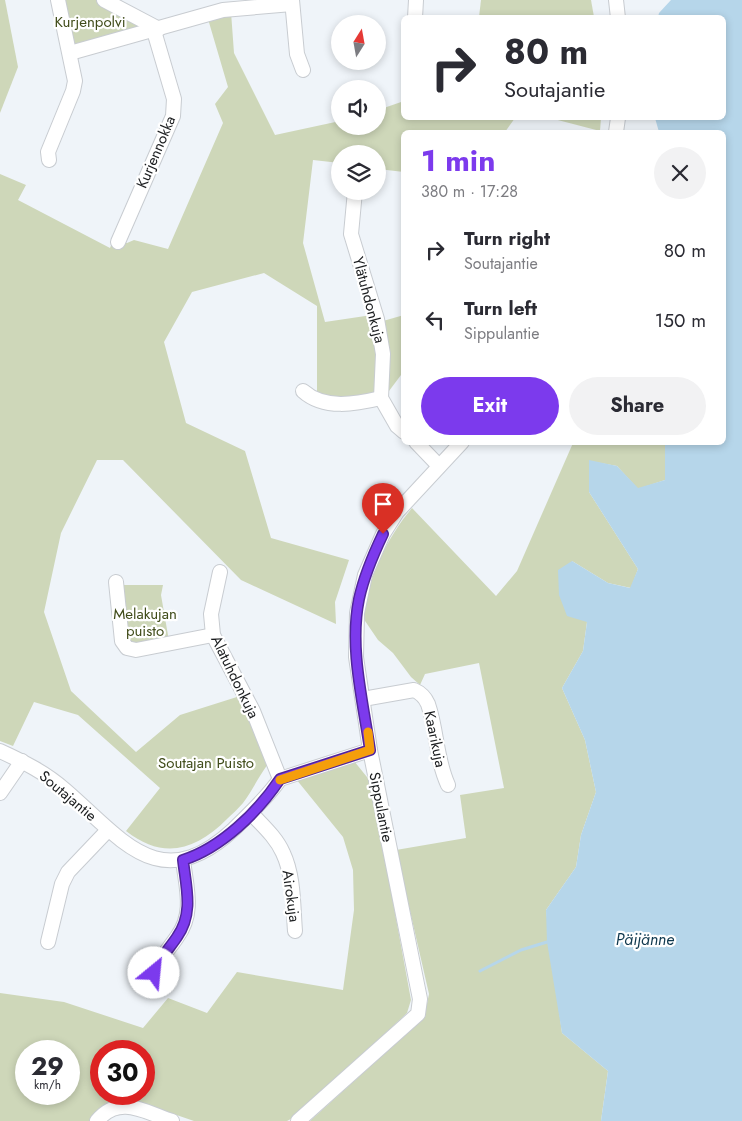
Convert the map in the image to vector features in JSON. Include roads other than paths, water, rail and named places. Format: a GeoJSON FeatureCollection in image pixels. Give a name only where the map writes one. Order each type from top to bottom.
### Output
{"type":"FeatureCollection","features":[{"type":"Feature","properties":{"kind":"street"},"geometry":{"type":"LineString","coordinates":[[48,160],[48,152],[73,91],[75,81],[58,0]]}},
{"type":"Feature","properties":{"kind":"street"},"geometry":{"type":"LineString","coordinates":[[104,0],[156,30]]}},
{"type":"Feature","properties":{"kind":"street"},"geometry":{"type":"LineString","coordinates":[[415,15],[416,0]]}},
{"type":"Feature","properties":{"kind":"street"},"geometry":{"type":"LineString","coordinates":[[616,0],[618,15]]}},
{"type":"Feature","properties":{"kind":"street"},"geometry":{"type":"LineString","coordinates":[[70,53],[156,30],[222,5],[292,2],[297,54],[302,70]]}},
{"type":"Feature","properties":{"kind":"street","name":"Kurjennokka"},"geometry":{"type":"LineString","coordinates":[[118,242],[173,116],[174,99],[156,30]]}},
{"type":"Feature","properties":{"kind":"street","name":"Ylätuhdonkuja"},"geometry":{"type":"LineString","coordinates":[[354,200],[351,234],[377,319],[383,354],[381,398]]}},
{"type":"Feature","properties":{"kind":"street"},"geometry":{"type":"LineString","coordinates":[[303,391],[311,398],[330,403],[357,403],[381,398],[397,426],[401,429]]}},
{"type":"Feature","properties":{"kind":"street"},"geometry":{"type":"LineString","coordinates":[[419,445],[439,466]]}},
{"type":"Feature","properties":{"kind":"street","name":"Sippulantie"},"geometry":{"type":"LineString","coordinates":[[298,1121],[418,1014],[420,999],[370,750],[356,657],[356,635],[359,599],[365,575],[383,534],[397,512],[459,445]]}},
{"type":"Feature","properties":{"kind":"street","name":"Alatuhdonkuja"},"geometry":{"type":"LineString","coordinates":[[220,572],[211,614],[213,635],[253,711],[280,779]]}},
{"type":"Feature","properties":{"kind":"street"},"geometry":{"type":"LineString","coordinates":[[116,582],[122,641],[127,648],[136,650],[213,635]]}},
{"type":"Feature","properties":{"kind":"street","name":"Kaarikuja"},"geometry":{"type":"LineString","coordinates":[[363,699],[414,690],[421,693],[428,702],[441,771],[448,785]]}},
{"type":"Feature","properties":{"kind":"street"},"geometry":{"type":"LineString","coordinates":[[280,779],[370,750]]}},
{"type":"Feature","properties":{"kind":"street","name":"Soutajantie"},"geometry":{"type":"LineString","coordinates":[[0,751],[22,761],[52,779],[108,830],[132,849],[154,859],[183,860],[203,854],[220,842],[251,813],[272,791],[280,779]]}},
{"type":"Feature","properties":{"kind":"street"},"geometry":{"type":"LineString","coordinates":[[0,793],[22,761]]}},
{"type":"Feature","properties":{"kind":"street","name":"Airokuja"},"geometry":{"type":"LineString","coordinates":[[251,813],[274,838],[283,853],[289,871],[295,930]]}},
{"type":"Feature","properties":{"kind":"street","name":"Soutajantie"},"geometry":{"type":"LineString","coordinates":[[48,942],[62,884],[68,872],[108,830]]}},
{"type":"Feature","properties":{"kind":"street"},"geometry":{"type":"LineString","coordinates":[[154,973],[158,962],[178,935],[188,915],[189,904],[183,860]]}},
{"type":"Feature","properties":{"kind":"street"},"geometry":{"type":"LineString","coordinates":[[97,1121],[112,1109],[129,1105],[172,1121]]}},
{"type":"Feature","properties":{"kind":"water","name":"Päijänne"},"geometry":{"type":"Polygon","coordinates":[[[671,0],[742,0],[742,1121],[601,1121],[608,1071],[562,1033],[547,942],[546,910],[576,867],[581,835],[596,792],[585,740],[562,688],[583,651],[587,622],[567,616],[559,595],[558,570],[572,561],[608,583],[630,588],[638,569],[589,492],[589,460],[617,466],[638,488],[665,480],[665,445],[726,445],[726,130],[658,130],[656,120],[726,120],[726,15],[658,15],[671,0]]]}},
{"type":"Feature","properties":{"kind":"waterway"},"geometry":{"type":"LineString","coordinates":[[480,971],[521,950],[547,942]]}},
{"type":"Feature","properties":{"kind":"park label","name":"Kurjenpolvi"},"geometry":{"type":"Point","coordinates":[90,22]}},
{"type":"Feature","properties":{"kind":"park label","name":"Melakujan puisto"},"geometry":{"type":"Point","coordinates":[145,622]}},
{"type":"Feature","properties":{"kind":"park label","name":"Soutajan Puisto"},"geometry":{"type":"Point","coordinates":[206,763]}}]}
